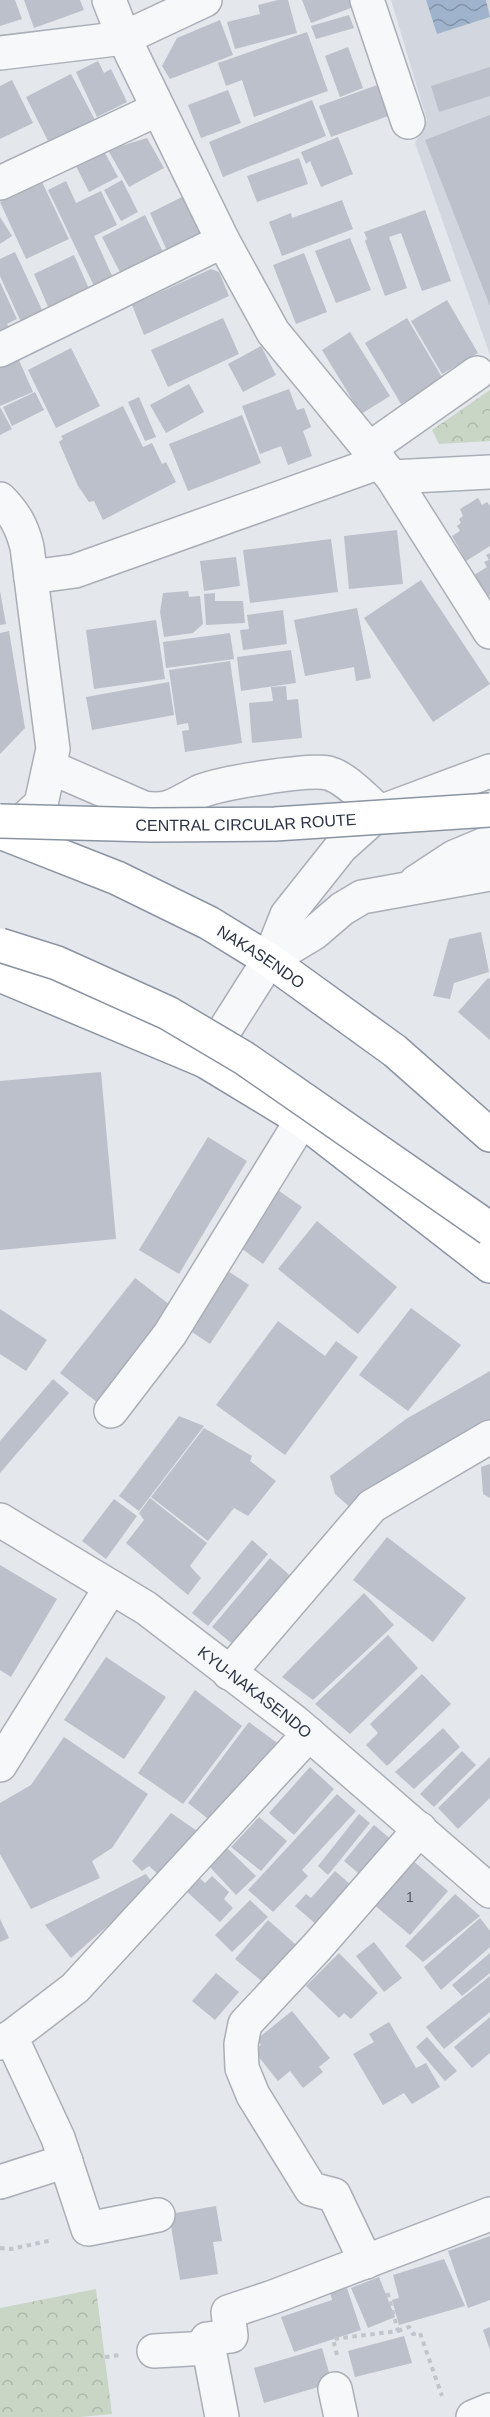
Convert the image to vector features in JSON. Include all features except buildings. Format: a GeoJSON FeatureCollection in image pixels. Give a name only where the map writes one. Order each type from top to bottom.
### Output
{"type":"FeatureCollection","features":[{"type":"Feature","properties":{"kind":"highway","name":"CENTRAL CIRCULAR ROUTE"},"geometry":{"type":"LineString","coordinates":[[2,831],[152,825],[275,824],[490,810]]}},
{"type":"Feature","properties":{"kind":"highway","name":"CENTRAL CIRCULAR ROUTE"},"geometry":{"type":"LineString","coordinates":[[2,831],[276,841],[490,829]]}},
{"type":"Feature","properties":{"kind":"highway","name":"NAKASENDO"},"geometry":{"type":"LineString","coordinates":[[2,831],[117,878],[209,923],[269,960],[395,1051],[490,1135]]}},
{"type":"Feature","properties":{"kind":"highway"},"geometry":{"type":"LineString","coordinates":[[0,938],[46,951],[151,994],[244,1043],[490,1206]]}},
{"type":"Feature","properties":{"kind":"highway"},"geometry":{"type":"LineString","coordinates":[[1,969],[57,963],[168,1013],[263,1071],[490,1229]]}},
{"type":"Feature","properties":{"kind":"highway"},"geometry":{"type":"LineString","coordinates":[[1,969],[205,1061],[302,1120],[490,1266]]}},
{"type":"Feature","properties":{"kind":"street"},"geometry":{"type":"LineString","coordinates":[[110,0],[124,38],[223,241],[273,332],[380,462],[490,632]]}},
{"type":"Feature","properties":{"kind":"street"},"geometry":{"type":"LineString","coordinates":[[0,53],[124,38],[205,0]]}},
{"type":"Feature","properties":{"kind":"street"},"geometry":{"type":"LineString","coordinates":[[367,0],[408,122]]}},
{"type":"Feature","properties":{"kind":"street"},"geometry":{"type":"LineString","coordinates":[[0,183],[159,109]]}},
{"type":"Feature","properties":{"kind":"street"},"geometry":{"type":"LineString","coordinates":[[0,350],[223,241]]}},
{"type":"Feature","properties":{"kind":"street"},"geometry":{"type":"LineString","coordinates":[[31,577],[75,571],[380,462],[477,373]]}},
{"type":"Feature","properties":{"kind":"street"},"geometry":{"type":"LineString","coordinates":[[380,462],[490,472]]}},
{"type":"Feature","properties":{"kind":"street"},"geometry":{"type":"LineString","coordinates":[[0,500],[15,517],[22,530],[31,577],[53,749],[41,804],[2,831]]}},
{"type":"Feature","properties":{"kind":"street"},"geometry":{"type":"LineString","coordinates":[[50,767],[144,808],[159,810],[175,806],[200,792],[224,783],[328,773],[342,780],[380,812]]}},
{"type":"Feature","properties":{"kind":"street"},"geometry":{"type":"LineString","coordinates":[[205,1061],[269,960],[287,915],[341,847],[380,812],[490,771]]}},
{"type":"Feature","properties":{"kind":"street"},"geometry":{"type":"LineString","coordinates":[[404,890],[454,857],[490,842]]}},
{"type":"Feature","properties":{"kind":"street"},"geometry":{"type":"LineString","coordinates":[[269,960],[314,933],[342,909],[362,897],[490,874]]}},
{"type":"Feature","properties":{"kind":"street"},"geometry":{"type":"LineString","coordinates":[[111,1411],[170,1334],[302,1120]]}},
{"type":"Feature","properties":{"kind":"street"},"geometry":{"type":"LineString","coordinates":[[229,1672],[372,1506],[490,1437]]}},
{"type":"Feature","properties":{"kind":"street","name":"KYU-NAKASENDO"},"geometry":{"type":"LineString","coordinates":[[0,1520],[146,1608],[309,1734],[490,1891]]}},
{"type":"Feature","properties":{"kind":"street"},"geometry":{"type":"LineString","coordinates":[[0,1765],[111,1587]]}},
{"type":"Feature","properties":{"kind":"street"},"geometry":{"type":"LineString","coordinates":[[158,2215],[88,2229],[58,2138],[5,2040],[75,1988],[309,1734]]}},
{"type":"Feature","properties":{"kind":"street"},"geometry":{"type":"LineString","coordinates":[[372,2259],[334,2194],[311,2189],[253,2095],[242,2068],[241,2043],[245,2024],[317,1947],[420,1829]]}},
{"type":"Feature","properties":{"kind":"street"},"geometry":{"type":"LineString","coordinates":[[0,2182],[66,2161]]}},
{"type":"Feature","properties":{"kind":"street"},"geometry":{"type":"LineString","coordinates":[[222,2417],[207,2339],[231,2336],[228,2312],[490,2214]]}},
{"type":"Feature","properties":{"kind":"street"},"geometry":{"type":"LineString","coordinates":[[154,2351],[208,2349]]}},
{"type":"Feature","properties":{"kind":"street"},"geometry":{"type":"LineString","coordinates":[[459,2412],[490,2410]]}},
{"type":"Feature","properties":{"kind":"path"},"geometry":{"type":"LineString","coordinates":[[0,2248],[11,2249],[78,2235],[88,2229]]}},
{"type":"Feature","properties":{"kind":"path"},"geometry":{"type":"LineString","coordinates":[[372,2259],[398,2331]]}},
{"type":"Feature","properties":{"kind":"path"},"geometry":{"type":"LineString","coordinates":[[338,2403],[344,2386],[333,2339],[398,2331],[409,2327],[413,2334],[420,2333],[459,2412]]}},
{"type":"Feature","properties":{"kind":"shaded area"},"geometry":{"type":"Polygon","coordinates":[[[391,0],[490,0],[490,355],[415,143],[427,120],[391,0]]]}},
{"type":"Feature","properties":{"kind":"green space"},"geometry":{"type":"Polygon","coordinates":[[[490,390],[490,441],[439,444],[432,430],[490,390]]]}},
{"type":"Feature","properties":{"kind":"green space"},"geometry":{"type":"Polygon","coordinates":[[[96,2289],[112,2414],[80,2417],[0,2417],[0,2308],[96,2289]]]}},
{"type":"Feature","properties":{"kind":"water"},"geometry":{"type":"Polygon","coordinates":[[[426,0],[486,0],[490,17],[437,34],[426,0]]]}}]}
